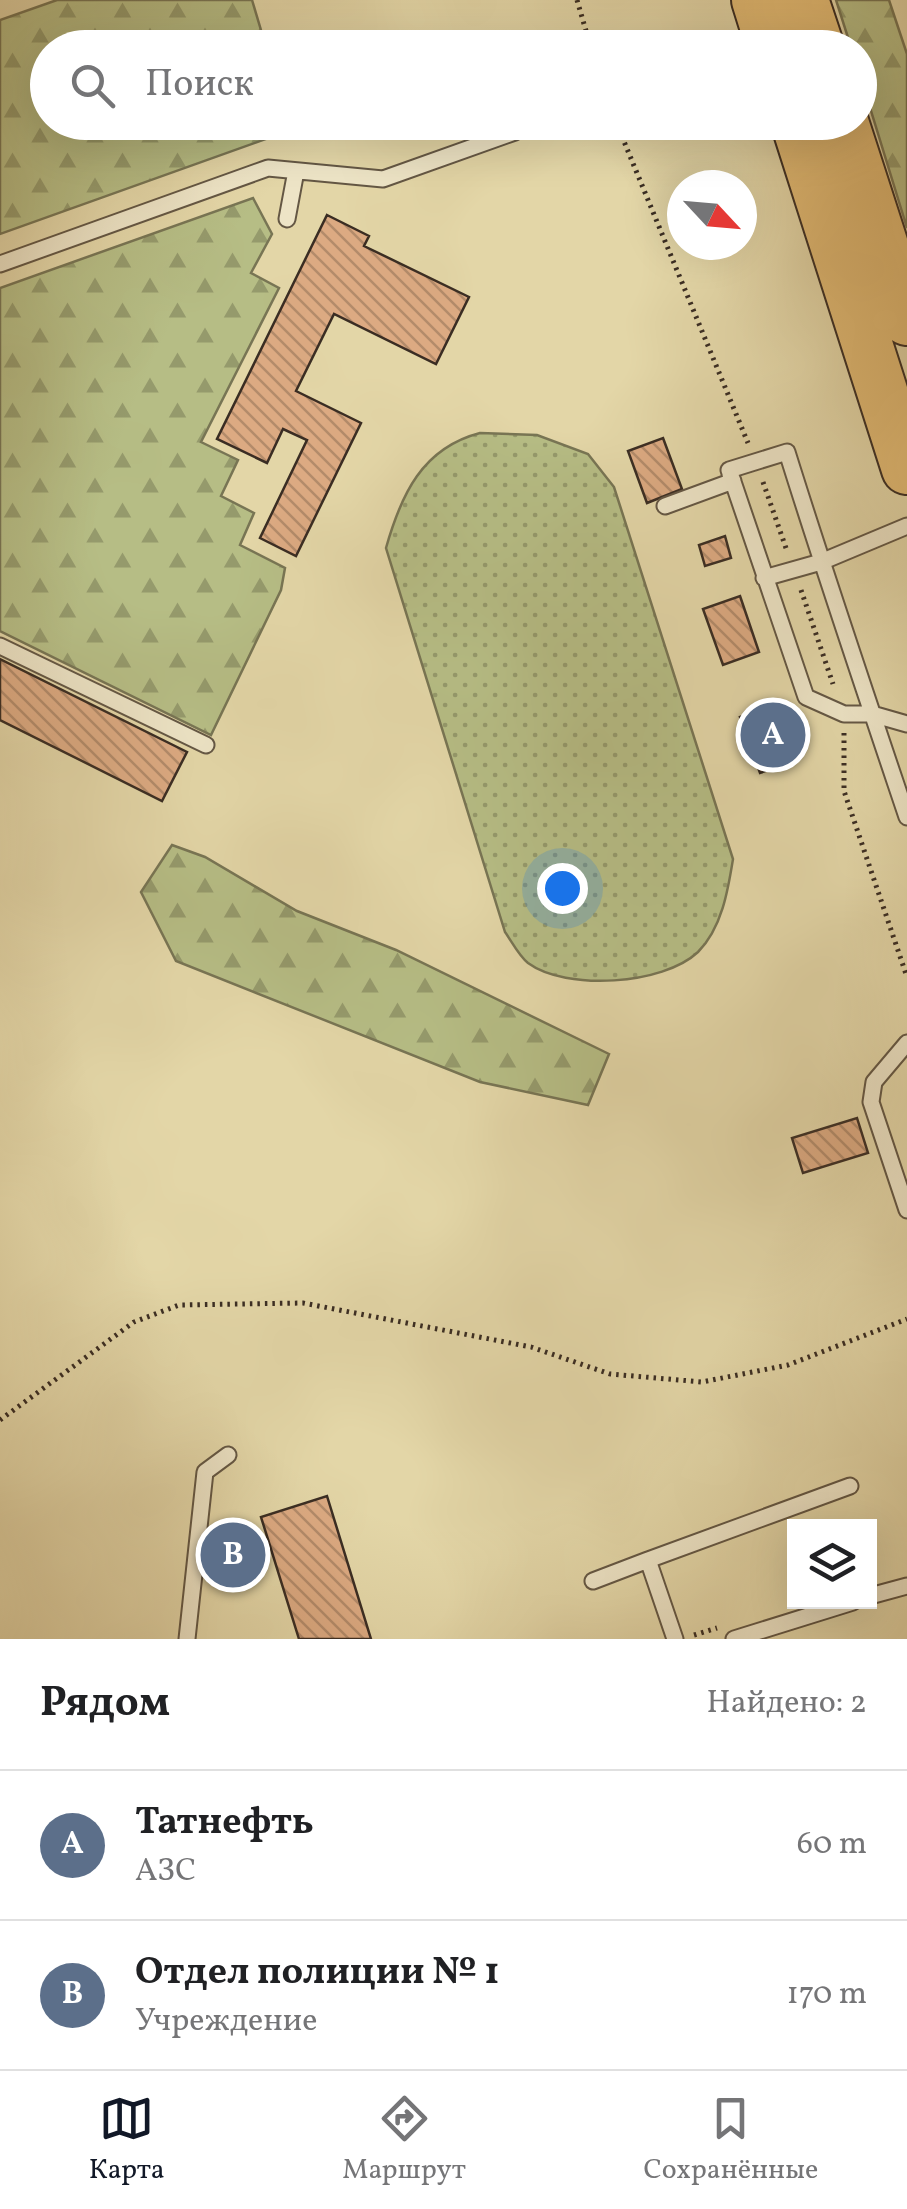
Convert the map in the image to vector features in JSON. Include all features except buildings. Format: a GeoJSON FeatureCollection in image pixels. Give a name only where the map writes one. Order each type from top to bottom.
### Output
{"type":"FeatureCollection","features":[{"type":"Feature","properties":{"kind":"main road"},"geometry":{"type":"LineString","coordinates":[[803,0],[812,30]]}},
{"type":"Feature","properties":{"kind":"main road"},"geometry":{"type":"LineString","coordinates":[[802,140],[907,470]]}},
{"type":"Feature","properties":{"kind":"main road"},"geometry":{"type":"LineString","coordinates":[[849,140],[907,320]]}},
{"type":"Feature","properties":{"kind":"lane"},"geometry":{"type":"LineString","coordinates":[[0,264],[268,168],[383,180],[493,140]]}},
{"type":"Feature","properties":{"kind":"lane"},"geometry":{"type":"LineString","coordinates":[[288,219],[296,171]]}},
{"type":"Feature","properties":{"kind":"lane"},"geometry":{"type":"LineString","coordinates":[[907,724],[872,714],[844,714],[806,697],[729,470],[786,452],[872,714],[907,816]]}},
{"type":"Feature","properties":{"kind":"lane"},"geometry":{"type":"LineString","coordinates":[[664,506],[732,481]]}},
{"type":"Feature","properties":{"kind":"lane"},"geometry":{"type":"LineString","coordinates":[[764,578],[822,562],[907,526]]}},
{"type":"Feature","properties":{"kind":"lane"},"geometry":{"type":"LineString","coordinates":[[0,646],[206,745]]}},
{"type":"Feature","properties":{"kind":"lane"},"geometry":{"type":"LineString","coordinates":[[907,1043],[874,1082],[872,1102],[907,1210]]}},
{"type":"Feature","properties":{"kind":"lane"},"geometry":{"type":"LineString","coordinates":[[188,1639],[205,1472],[228,1454]]}},
{"type":"Feature","properties":{"kind":"lane"},"geometry":{"type":"LineString","coordinates":[[593,1580],[850,1486]]}},
{"type":"Feature","properties":{"kind":"lane"},"geometry":{"type":"LineString","coordinates":[[648,1560],[675,1639]]}},
{"type":"Feature","properties":{"kind":"lane"},"geometry":{"type":"LineString","coordinates":[[877,1594],[907,1586]]}},
{"type":"Feature","properties":{"kind":"lane"},"geometry":{"type":"LineString","coordinates":[[734,1639],[830,1609]]}},
{"type":"Feature","properties":{"kind":"path"},"geometry":{"type":"LineString","coordinates":[[576,0],[585,30]]}},
{"type":"Feature","properties":{"kind":"path"},"geometry":{"type":"LineString","coordinates":[[0,1420],[134,1322],[179,1304],[303,1303],[531,1347],[610,1374],[702,1382],[788,1364],[907,1319]]}},
{"type":"Feature","properties":{"kind":"green space"},"geometry":{"type":"Polygon","coordinates":[[[57,0],[252,0],[261,30],[30,30],[30,140],[263,140],[0,234],[0,20],[57,0]]]}},
{"type":"Feature","properties":{"kind":"green space"},"geometry":{"type":"Polygon","coordinates":[[[836,0],[889,0],[907,54],[907,228],[877,130],[877,30],[846,30],[836,0]]]}},
{"type":"Feature","properties":{"kind":"green space"},"geometry":{"type":"Polygon","coordinates":[[[253,198],[272,234],[251,273],[279,288],[201,442],[238,460],[221,496],[254,513],[240,545],[285,568],[281,590],[211,735],[0,631],[0,288],[253,198]]]}},
{"type":"Feature","properties":{"kind":"green space"},"geometry":{"type":"Polygon","coordinates":[[[480,433],[537,435],[588,454],[614,487],[733,859],[723,908],[713,932],[698,952],[662,972],[614,980],[566,978],[528,963],[505,932],[386,548],[399,510],[417,476],[443,450],[480,433]]]}},
{"type":"Feature","properties":{"kind":"green space"},"geometry":{"type":"Polygon","coordinates":[[[172,845],[205,857],[297,911],[396,950],[609,1054],[588,1105],[480,1082],[176,961],[141,892],[172,845]]]}},
{"type":"Feature","properties":{"kind":"place","name":"Татнефть"},"geometry":{"type":"Point","coordinates":[773,735]}},
{"type":"Feature","properties":{"kind":"place","name":"Отдел полиции № 1"},"geometry":{"type":"Point","coordinates":[233,1555]}}]}
